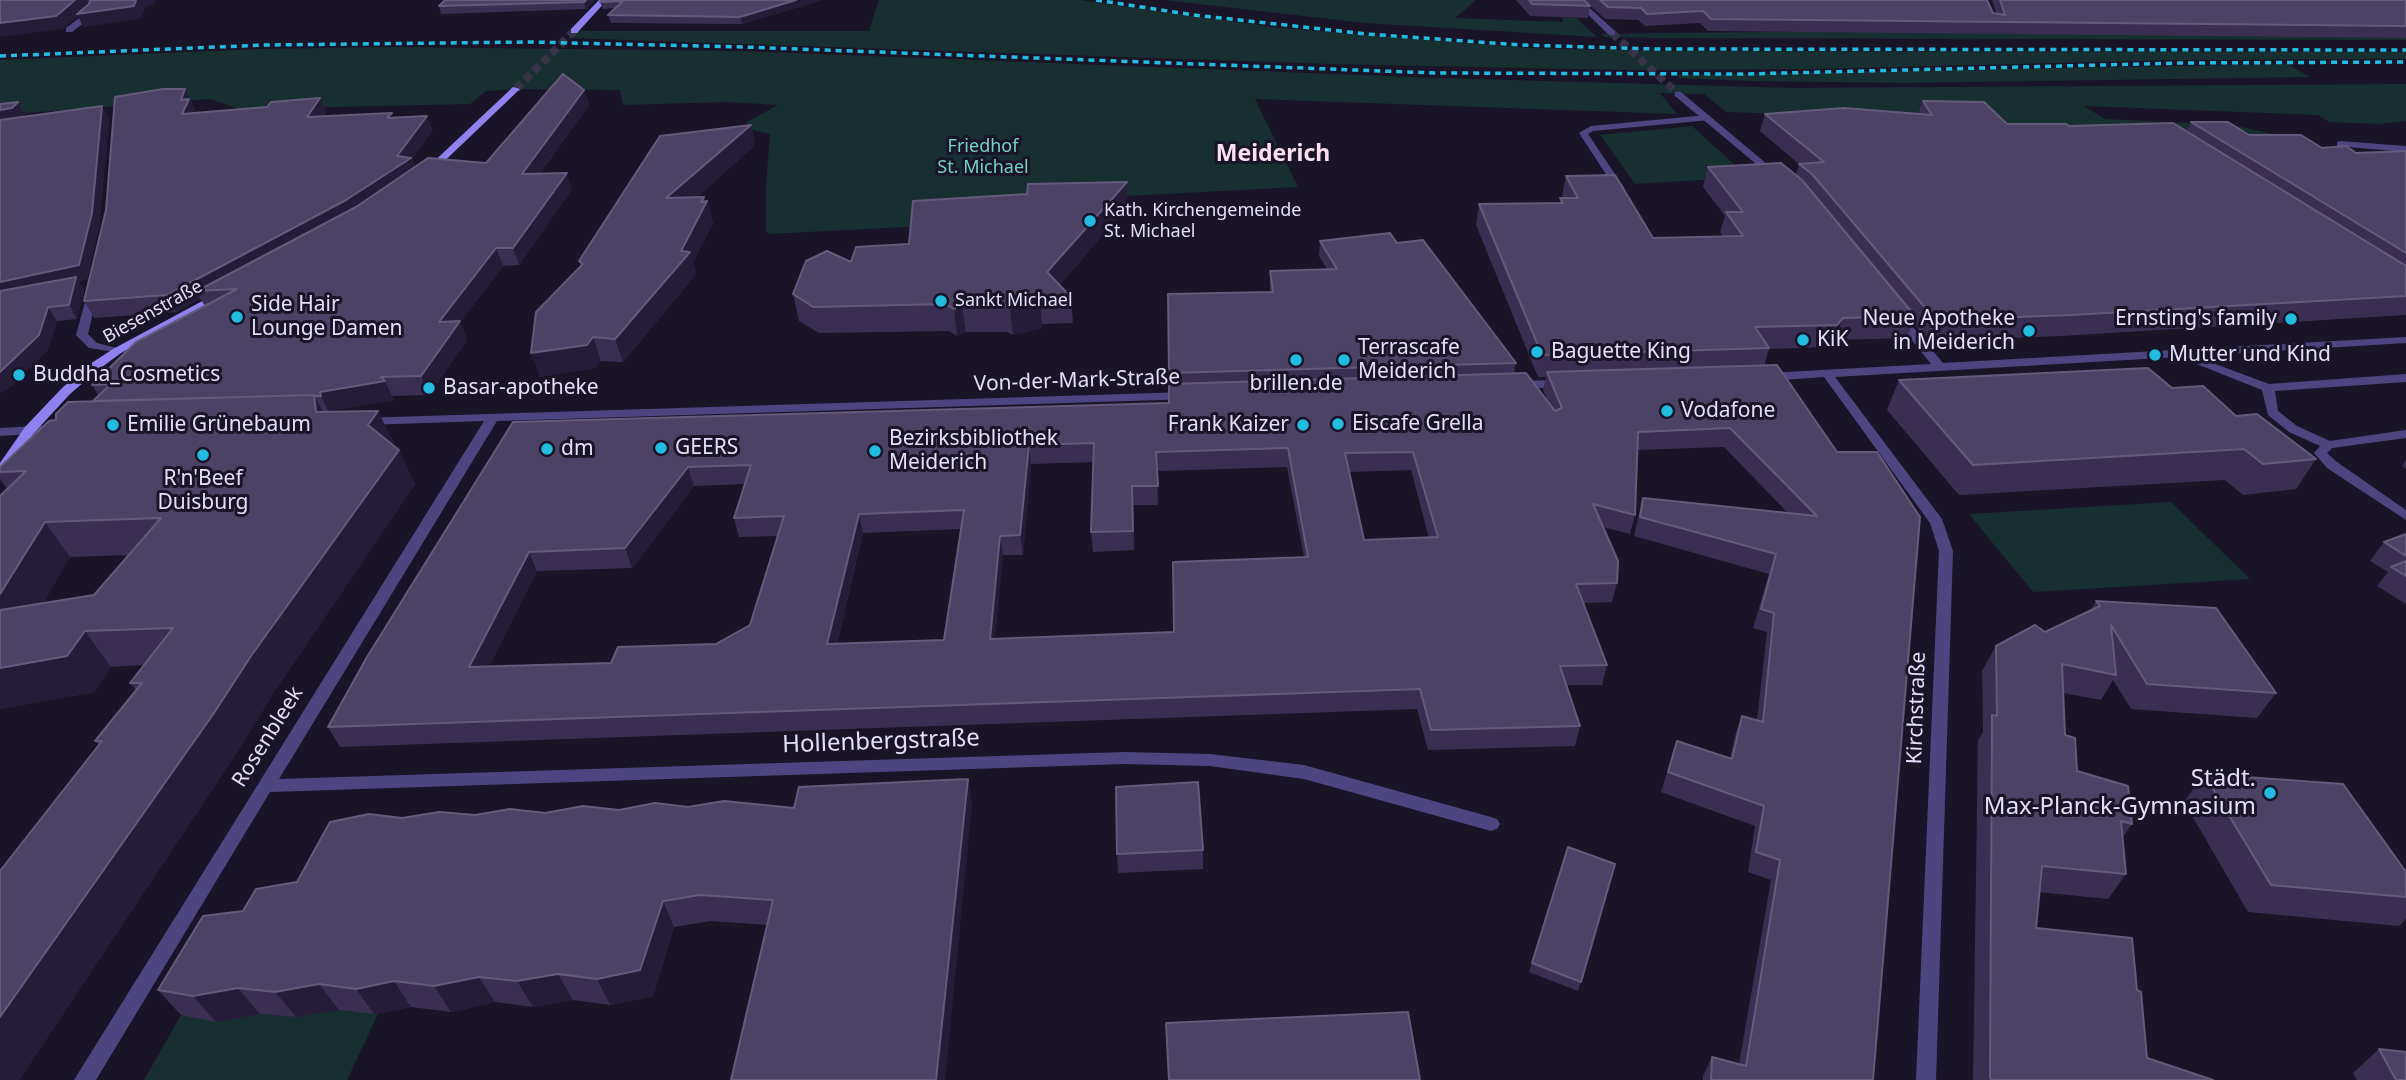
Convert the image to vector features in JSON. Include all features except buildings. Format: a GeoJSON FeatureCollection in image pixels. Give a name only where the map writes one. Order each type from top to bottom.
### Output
{"type":"FeatureCollection","features":[{"type":"Feature","properties":{"kind":"street"},"geometry":{"type":"LineString","coordinates":[[68,30],[91,13],[94,0]]}},
{"type":"Feature","properties":{"kind":"street"},"geometry":{"type":"LineString","coordinates":[[574,31],[603,0]]}},
{"type":"Feature","properties":{"kind":"street"},"geometry":{"type":"LineString","coordinates":[[1577,0],[1612,33]]}},
{"type":"Feature","properties":{"kind":"street"},"geometry":{"type":"LineString","coordinates":[[417,181],[453,151],[516,89]]}},
{"type":"Feature","properties":{"kind":"street"},"geometry":{"type":"LineString","coordinates":[[1678,94],[1790,188]]}},
{"type":"Feature","properties":{"kind":"street"},"geometry":{"type":"LineString","coordinates":[[1628,203],[1583,133],[1591,129],[1707,118]]}},
{"type":"Feature","properties":{"kind":"street"},"geometry":{"type":"LineString","coordinates":[[2340,144],[2406,149]]}},
{"type":"Feature","properties":{"kind":"street"},"geometry":{"type":"LineString","coordinates":[[82,285],[95,283],[82,335],[93,346],[117,351]]}},
{"type":"Feature","properties":{"kind":"street","name":"Biesenstraße"},"geometry":{"type":"LineString","coordinates":[[0,472],[29,430],[66,391],[117,351],[228,290]]}},
{"type":"Feature","properties":{"kind":"street"},"geometry":{"type":"LineString","coordinates":[[1890,306],[1939,366]]}},
{"type":"Feature","properties":{"kind":"street"},"geometry":{"type":"LineString","coordinates":[[1759,377],[2406,340]]}},
{"type":"Feature","properties":{"kind":"street"},"geometry":{"type":"LineString","coordinates":[[2179,354],[2268,388],[2406,378]]}},
{"type":"Feature","properties":{"kind":"street","name":"Kirchstraße"},"geometry":{"type":"LineString","coordinates":[[1828,375],[1937,522],[1946,551],[1926,1080]]}},
{"type":"Feature","properties":{"kind":"street"},"geometry":{"type":"LineString","coordinates":[[1497,386],[1580,383]]}},
{"type":"Feature","properties":{"kind":"street"},"geometry":{"type":"LineString","coordinates":[[2268,388],[2272,412],[2293,429],[2328,445],[2406,434]]}},
{"type":"Feature","properties":{"kind":"street","name":"Von-der-Mark-Straße"},"geometry":{"type":"LineString","coordinates":[[356,422],[1208,396]]}},
{"type":"Feature","properties":{"kind":"street","name":"Rosenbleek"},"geometry":{"type":"LineString","coordinates":[[84,1080],[492,418]]}},
{"type":"Feature","properties":{"kind":"street"},"geometry":{"type":"LineString","coordinates":[[0,432],[69,429]]}},
{"type":"Feature","properties":{"kind":"street"},"geometry":{"type":"LineString","coordinates":[[2328,445],[2320,453],[2332,465],[2406,516]]}},
{"type":"Feature","properties":{"kind":"street","name":"Hollenbergstraße"},"geometry":{"type":"LineString","coordinates":[[264,786],[1124,758],[1210,761],[1304,772],[1491,824]]}},
{"type":"Feature","properties":{"kind":"green space"},"geometry":{"type":"Polygon","coordinates":[[[879,0],[1079,0],[1280,28],[1528,48],[1661,51],[2406,52],[2406,59],[2176,60],[1811,69],[1624,70],[1331,64],[568,38],[574,31],[869,31],[879,0]]]}},
{"type":"Feature","properties":{"kind":"green space"},"geometry":{"type":"Polygon","coordinates":[[[1164,0],[1476,0],[1455,18],[1563,22],[1562,17],[1576,18],[1597,37],[1364,23],[1164,0]]]}},
{"type":"Feature","properties":{"kind":"green space"},"geometry":{"type":"Polygon","coordinates":[[[1846,31],[2406,40],[1650,38],[1605,37],[1601,34],[1846,31]]]}},
{"type":"Feature","properties":{"kind":"green space","name":"Friedhof St. Michael"},"geometry":{"type":"Polygon","coordinates":[[[396,47],[740,51],[1438,78],[1795,88],[2406,84],[2406,121],[2379,124],[2329,122],[2318,115],[2084,106],[2105,119],[2231,125],[2311,142],[2084,132],[1978,120],[1726,112],[1704,94],[1660,93],[1677,114],[1255,99],[1298,187],[1031,201],[943,225],[769,234],[766,230],[766,187],[770,134],[748,129],[747,122],[778,105],[727,102],[623,105],[620,90],[516,89],[486,91],[470,104],[238,109],[211,99],[0,115],[0,60],[259,49],[396,47]]]}},
{"type":"Feature","properties":{"kind":"green space"},"geometry":{"type":"Polygon","coordinates":[[[2287,64],[2310,77],[1902,83],[1748,81],[1679,78],[1677,75],[2287,64]]]}},
{"type":"Feature","properties":{"kind":"green space"},"geometry":{"type":"Polygon","coordinates":[[[1692,126],[1748,177],[1635,184],[1600,135],[1692,126]]]}},
{"type":"Feature","properties":{"kind":"green space"},"geometry":{"type":"Polygon","coordinates":[[[2171,502],[2250,579],[2033,592],[1969,514],[2171,502]]]}},
{"type":"Feature","properties":{"kind":"green space"},"geometry":{"type":"Polygon","coordinates":[[[339,1010],[378,1014],[347,1080],[144,1080],[181,1015],[260,1014],[296,1017],[339,1010]]]}},
{"type":"Feature","properties":{"kind":"tunnel"},"geometry":{"type":"LineString","coordinates":[[516,89],[574,31]]}},
{"type":"Feature","properties":{"kind":"tunnel"},"geometry":{"type":"LineString","coordinates":[[1612,33],[1678,94]]}},
{"type":"Feature","properties":{"kind":"railway"},"geometry":{"type":"LineString","coordinates":[[1096,0],[1194,15],[1367,34],[1521,45],[1656,49],[2406,50]]}},
{"type":"Feature","properties":{"kind":"railway"},"geometry":{"type":"LineString","coordinates":[[0,56],[265,45],[529,42],[744,47],[1435,73],[1745,74],[2181,63],[2406,62]]}},
{"type":"Feature","properties":{"kind":"place","name":"Kath. Kirchengemeinde St. Michael"},"geometry":{"type":"Point","coordinates":[1090,221]}},
{"type":"Feature","properties":{"kind":"place","name":"Sankt Michael"},"geometry":{"type":"Point","coordinates":[941,301]}},
{"type":"Feature","properties":{"kind":"place","name":"Side Hair Lounge Damen"},"geometry":{"type":"Point","coordinates":[237,317]}},
{"type":"Feature","properties":{"kind":"place","name":"Ernsting's family"},"geometry":{"type":"Point","coordinates":[2291,319]}},
{"type":"Feature","properties":{"kind":"place","name":"Neue Apotheke in Meiderich"},"geometry":{"type":"Point","coordinates":[2029,331]}},
{"type":"Feature","properties":{"kind":"place","name":"KiK"},"geometry":{"type":"Point","coordinates":[1803,340]}},
{"type":"Feature","properties":{"kind":"place","name":"Baguette King"},"geometry":{"type":"Point","coordinates":[1537,352]}},
{"type":"Feature","properties":{"kind":"place","name":"Mutter und Kind"},"geometry":{"type":"Point","coordinates":[2155,355]}},
{"type":"Feature","properties":{"kind":"place","name":"brillen.de"},"geometry":{"type":"Point","coordinates":[1296,360]}},
{"type":"Feature","properties":{"kind":"place","name":"Terrascafe Meiderich"},"geometry":{"type":"Point","coordinates":[1344,360]}},
{"type":"Feature","properties":{"kind":"place","name":"Buddha_Cosmetics"},"geometry":{"type":"Point","coordinates":[19,375]}},
{"type":"Feature","properties":{"kind":"place","name":"Basar-apotheke"},"geometry":{"type":"Point","coordinates":[429,388]}},
{"type":"Feature","properties":{"kind":"place","name":"Vodafone"},"geometry":{"type":"Point","coordinates":[1667,411]}},
{"type":"Feature","properties":{"kind":"place","name":"Eiscafe Grella"},"geometry":{"type":"Point","coordinates":[1338,424]}},
{"type":"Feature","properties":{"kind":"place","name":"Emilie Grünebaum"},"geometry":{"type":"Point","coordinates":[113,425]}},
{"type":"Feature","properties":{"kind":"place","name":"Frank Kaizer"},"geometry":{"type":"Point","coordinates":[1303,425]}},
{"type":"Feature","properties":{"kind":"place","name":"GEERS"},"geometry":{"type":"Point","coordinates":[661,448]}},
{"type":"Feature","properties":{"kind":"place","name":"dm"},"geometry":{"type":"Point","coordinates":[547,449]}},
{"type":"Feature","properties":{"kind":"place","name":"Bezirksbibliothek Meiderich"},"geometry":{"type":"Point","coordinates":[875,451]}},
{"type":"Feature","properties":{"kind":"place","name":"R'n'Beef Duisburg"},"geometry":{"type":"Point","coordinates":[203,455]}},
{"type":"Feature","properties":{"kind":"place","name":"Städt. Max-Planck-Gymnasium"},"geometry":{"type":"Point","coordinates":[2270,793]}},
{"type":"Feature","properties":{"kind":"district","name":"Meiderich"},"geometry":{"type":"Point","coordinates":[1273,154]}}]}
